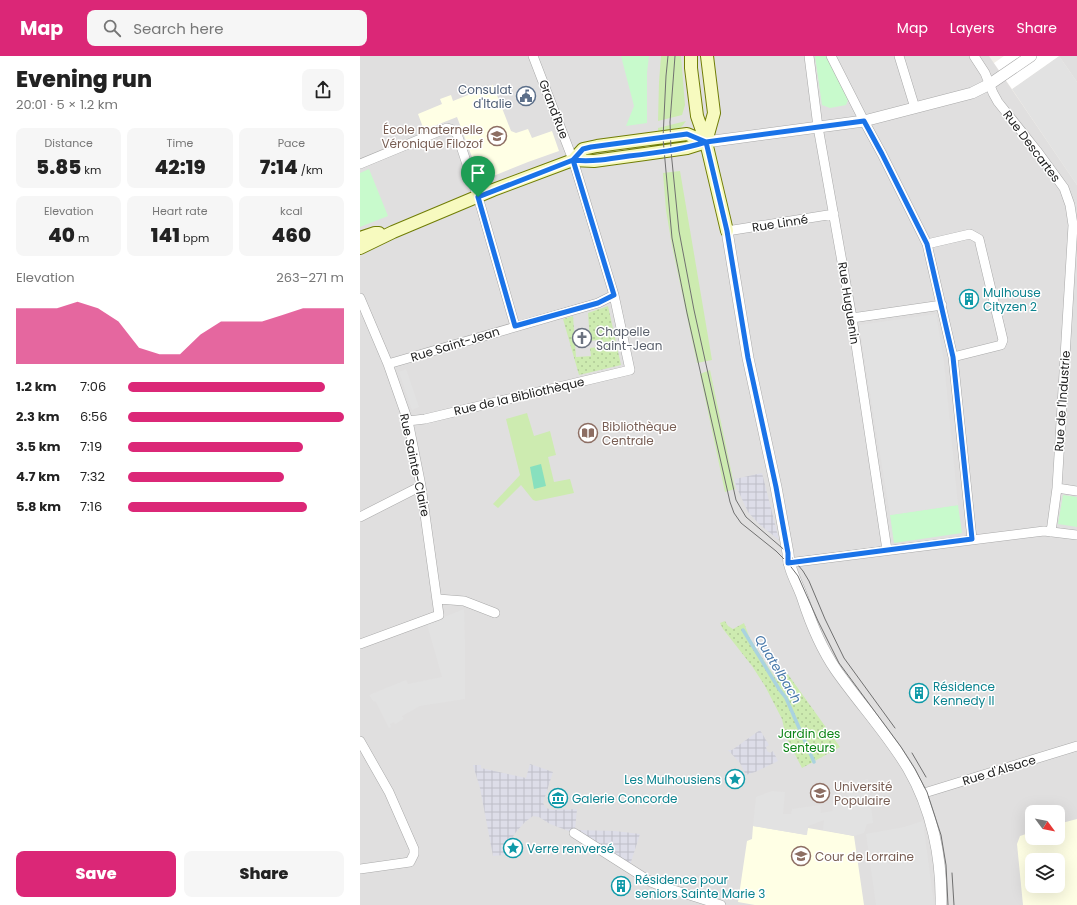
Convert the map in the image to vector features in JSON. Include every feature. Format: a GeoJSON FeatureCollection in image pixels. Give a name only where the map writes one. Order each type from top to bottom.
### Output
{"type":"FeatureCollection","features":[{"type":"Feature","properties":{"kind":"main road"},"geometry":{"type":"LineString","coordinates":[[691,56],[696,108],[706,142],[727,231]]}},
{"type":"Feature","properties":{"kind":"main road"},"geometry":{"type":"LineString","coordinates":[[706,142],[714,113],[707,56]]}},
{"type":"Feature","properties":{"kind":"main road"},"geometry":{"type":"LineString","coordinates":[[360,248],[393,232],[573,160],[583,149],[687,134],[706,142]]}},
{"type":"Feature","properties":{"kind":"main road"},"geometry":{"type":"LineString","coordinates":[[360,238],[375,233],[393,232]]}},
{"type":"Feature","properties":{"kind":"street","name":"Grand'Rue"},"geometry":{"type":"LineString","coordinates":[[533,56],[573,160],[614,295],[630,370]]}},
{"type":"Feature","properties":{"kind":"street","name":"Rue Huguenin"},"geometry":{"type":"LineString","coordinates":[[808,56],[818,127],[852,318],[887,550]]}},
{"type":"Feature","properties":{"kind":"street"},"geometry":{"type":"LineString","coordinates":[[831,56],[927,244],[953,357],[972,539]]}},
{"type":"Feature","properties":{"kind":"street"},"geometry":{"type":"LineString","coordinates":[[899,56],[915,108]]}},
{"type":"Feature","properties":{"kind":"street","name":"Rue Descartes"},"geometry":{"type":"LineString","coordinates":[[974,56],[985,73],[998,102],[1064,188],[1070,205],[1073,243]]}},
{"type":"Feature","properties":{"kind":"street"},"geometry":{"type":"LineString","coordinates":[[706,142],[864,121],[972,93],[990,84],[1031,56]]}},
{"type":"Feature","properties":{"kind":"street"},"geometry":{"type":"LineString","coordinates":[[360,164],[447,128],[452,129],[457,134],[478,197],[515,326]]}},
{"type":"Feature","properties":{"kind":"street","name":"Rue Linné"},"geometry":{"type":"LineString","coordinates":[[727,231],[834,214]]}},
{"type":"Feature","properties":{"kind":"street"},"geometry":{"type":"LineString","coordinates":[[727,231],[748,358],[776,487],[788,553],[788,563],[798,585],[813,628],[835,669],[896,750],[921,794],[935,836],[940,868],[941,905]]}},
{"type":"Feature","properties":{"kind":"street"},"geometry":{"type":"LineString","coordinates":[[927,244],[970,234],[979,239],[1003,340],[1001,345],[953,357]]}},
{"type":"Feature","properties":{"kind":"street","name":"Rue de l'Industrie"},"geometry":{"type":"LineString","coordinates":[[1052,532],[1057,488],[1073,243]]}},
{"type":"Feature","properties":{"kind":"street","name":"Rue Saint-Jean"},"geometry":{"type":"LineString","coordinates":[[388,364],[598,303],[614,295]]}},
{"type":"Feature","properties":{"kind":"street","name":"Rue Sainte-Claire"},"geometry":{"type":"LineString","coordinates":[[360,298],[388,364],[408,422],[421,486],[440,615],[360,644]]}},
{"type":"Feature","properties":{"kind":"street"},"geometry":{"type":"LineString","coordinates":[[852,318],[942,305]]}},
{"type":"Feature","properties":{"kind":"street","name":"Rue de la Bibliothèque"},"geometry":{"type":"LineString","coordinates":[[408,422],[630,370]]}},
{"type":"Feature","properties":{"kind":"street"},"geometry":{"type":"LineString","coordinates":[[360,517],[421,486]]}},
{"type":"Feature","properties":{"kind":"street"},"geometry":{"type":"LineString","coordinates":[[1057,488],[1077,491]]}},
{"type":"Feature","properties":{"kind":"street"},"geometry":{"type":"LineString","coordinates":[[788,563],[1044,531],[1077,535]]}},
{"type":"Feature","properties":{"kind":"street"},"geometry":{"type":"LineString","coordinates":[[438,599],[464,601],[495,613]]}},
{"type":"Feature","properties":{"kind":"street"},"geometry":{"type":"LineString","coordinates":[[360,741],[389,792],[414,849],[414,854],[410,862],[360,870]]}},
{"type":"Feature","properties":{"kind":"street","name":"Rue d'Alsace"},"geometry":{"type":"LineString","coordinates":[[921,794],[1077,746]]}},
{"type":"Feature","properties":{"kind":"street"},"geometry":{"type":"LineString","coordinates":[[574,834],[651,882],[721,905]]}},
{"type":"Feature","properties":{"kind":"shaded area"},"geometry":{"type":"Polygon","coordinates":[[[360,56],[989,56],[1077,185],[1077,905],[360,905],[360,56]]]}},
{"type":"Feature","properties":{"kind":"shaded area"},"geometry":{"type":"Polygon","coordinates":[[[1059,56],[1077,56],[1077,82],[1059,56]]]}},
{"type":"Feature","properties":{"kind":"shaded area"},"geometry":{"type":"Polygon","coordinates":[[[1059,56],[1077,82],[1077,185],[1012,89],[1059,56]]]}},
{"type":"Feature","properties":{"kind":"shaded area","name":"École maternelle Véronique Filozof"},"geometry":{"type":"Polygon","coordinates":[[[493,85],[511,131],[516,133],[528,129],[532,138],[552,131],[559,151],[481,181],[457,117],[424,130],[418,114],[442,104],[440,99],[451,95],[453,101],[493,85]]]}},
{"type":"Feature","properties":{"kind":"shaded area"},"geometry":{"type":"Polygon","coordinates":[[[936,314],[944,362],[958,505],[890,515],[859,325],[936,314]]]}},
{"type":"Feature","properties":{"kind":"shaded area"},"geometry":{"type":"Polygon","coordinates":[[[406,369],[419,407],[412,410],[399,372],[406,369]]]}},
{"type":"Feature","properties":{"kind":"shaded area"},"geometry":{"type":"Polygon","coordinates":[[[762,473],[779,540],[759,524],[748,512],[736,486],[735,479],[762,473]]]}},
{"type":"Feature","properties":{"kind":"shaded area"},"geometry":{"type":"Polygon","coordinates":[[[464,609],[465,699],[420,706],[402,716],[404,719],[395,724],[394,722],[390,724],[391,727],[389,728],[376,702],[373,701],[369,695],[406,680],[408,684],[442,677],[427,624],[464,609]]]}},
{"type":"Feature","properties":{"kind":"shaded area"},"geometry":{"type":"Polygon","coordinates":[[[760,730],[769,745],[766,747],[767,751],[770,753],[773,751],[778,761],[746,775],[740,763],[728,750],[732,750],[760,730]]]}},
{"type":"Feature","properties":{"kind":"shaded area"},"geometry":{"type":"Polygon","coordinates":[[[530,764],[553,772],[543,803],[546,808],[553,810],[577,809],[575,830],[615,831],[640,834],[629,868],[574,833],[550,824],[539,817],[533,816],[516,832],[508,844],[504,855],[493,856],[480,788],[473,765],[481,765],[481,768],[526,778],[530,764]]]}},
{"type":"Feature","properties":{"kind":"shaded area"},"geometry":{"type":"Polygon","coordinates":[[[868,779],[873,823],[867,824],[864,833],[854,836],[823,830],[824,820],[808,826],[807,835],[753,826],[756,797],[772,791],[785,792],[783,814],[791,814],[792,809],[820,805],[821,813],[833,811],[832,803],[848,800],[846,783],[868,779]]]}},
{"type":"Feature","properties":{"kind":"shaded area"},"geometry":{"type":"Polygon","coordinates":[[[1077,819],[1077,905],[1023,905],[1017,844],[1020,836],[1025,834],[1025,845],[1065,845],[1065,822],[1077,819]]]}},
{"type":"Feature","properties":{"kind":"shaded area"},"geometry":{"type":"Polygon","coordinates":[[[923,821],[934,905],[876,905],[866,834],[904,827],[923,821]]]}},
{"type":"Feature","properties":{"kind":"shaded area","name":"Cour de Lorraine"},"geometry":{"type":"Polygon","coordinates":[[[753,826],[806,835],[808,828],[854,836],[864,905],[755,905],[738,902],[747,841],[752,839],[753,826]]]}},
{"type":"Feature","properties":{"kind":"green space"},"geometry":{"type":"Polygon","coordinates":[[[621,56],[649,56],[647,73],[647,123],[626,126],[634,106],[621,56]]]}},
{"type":"Feature","properties":{"kind":"green space"},"geometry":{"type":"Polygon","coordinates":[[[661,56],[681,56],[685,105],[682,115],[658,121],[659,82],[661,56]]]}},
{"type":"Feature","properties":{"kind":"green space"},"geometry":{"type":"Polygon","coordinates":[[[815,56],[826,56],[848,100],[846,105],[830,108],[822,105],[815,56]]]}},
{"type":"Feature","properties":{"kind":"green space"},"geometry":{"type":"Polygon","coordinates":[[[686,121],[677,130],[658,135],[658,128],[686,121]]]}},
{"type":"Feature","properties":{"kind":"green space"},"geometry":{"type":"Polygon","coordinates":[[[369,169],[388,216],[360,227],[360,173],[369,169]]]}},
{"type":"Feature","properties":{"kind":"green space"},"geometry":{"type":"Polygon","coordinates":[[[680,171],[712,360],[697,363],[672,246],[666,210],[663,173],[680,171]]]}},
{"type":"Feature","properties":{"kind":"green space"},"geometry":{"type":"Polygon","coordinates":[[[608,306],[621,365],[579,375],[563,319],[573,316],[576,357],[591,356],[590,348],[598,347],[598,340],[590,341],[588,313],[608,306]]]}},
{"type":"Feature","properties":{"kind":"green space"},"geometry":{"type":"Polygon","coordinates":[[[710,370],[735,489],[725,492],[700,374],[710,370]]]}},
{"type":"Feature","properties":{"kind":"green space"},"geometry":{"type":"Polygon","coordinates":[[[527,413],[534,436],[550,431],[556,455],[548,457],[554,482],[570,479],[574,493],[536,501],[533,500],[521,485],[498,508],[493,504],[520,475],[506,419],[527,413]]]}},
{"type":"Feature","properties":{"kind":"green space"},"geometry":{"type":"Polygon","coordinates":[[[541,464],[546,486],[534,489],[530,467],[541,464]]]}},
{"type":"Feature","properties":{"kind":"green space"},"geometry":{"type":"Polygon","coordinates":[[[1063,495],[1077,497],[1077,527],[1058,524],[1063,495]]]}},
{"type":"Feature","properties":{"kind":"green space"},"geometry":{"type":"Polygon","coordinates":[[[958,505],[962,533],[894,543],[890,515],[958,505]]]}},
{"type":"Feature","properties":{"kind":"green space","name":"Jardin des Senteurs"},"geometry":{"type":"Polygon","coordinates":[[[725,621],[728,626],[733,629],[744,623],[750,639],[776,679],[787,673],[840,747],[802,768],[786,737],[782,719],[765,686],[752,666],[723,629],[720,623],[725,621]]]}},
{"type":"Feature","properties":{"kind":"pier"},"geometry":{"type":"Polygon","coordinates":[[[1004,56],[1059,56],[1012,89],[994,63],[1004,56]]]}},
{"type":"Feature","properties":{"kind":"waterway","name":"Quatelbach"},"geometry":{"type":"LineString","coordinates":[[743,630],[786,698],[814,762]]}},
{"type":"Feature","properties":{"kind":"tram line"},"geometry":{"type":"LineString","coordinates":[[668,56],[663,138],[672,238],[687,313],[730,502],[734,513],[741,523],[776,551],[798,576],[839,663],[901,747],[915,769],[927,792],[941,835],[946,865],[948,905]]}},
{"type":"Feature","properties":{"kind":"tram line"},"geometry":{"type":"LineString","coordinates":[[675,56],[670,122],[671,151],[679,231],[694,310],[736,500],[746,517],[788,553],[803,571],[844,658],[895,728]]}},
{"type":"Feature","properties":{"kind":"tram line"},"geometry":{"type":"LineString","coordinates":[[912,753],[926,777]]}},
{"type":"Feature","properties":{"kind":"tram line"},"geometry":{"type":"LineString","coordinates":[[952,873],[954,905]]}},
{"type":"Feature","properties":{"kind":"place","name":"Consulat d'Italie"},"geometry":{"type":"Point","coordinates":[526,96]}},
{"type":"Feature","properties":{"kind":"place","name":"École maternelle Véronique Filozof"},"geometry":{"type":"Point","coordinates":[497,136]}},
{"type":"Feature","properties":{"kind":"place","name":"Mulhouse Cityzen 2"},"geometry":{"type":"Point","coordinates":[969,299]}},
{"type":"Feature","properties":{"kind":"place","name":"Chapelle Saint-Jean"},"geometry":{"type":"Point","coordinates":[582,338]}},
{"type":"Feature","properties":{"kind":"place","name":"Bibliothèque Centrale"},"geometry":{"type":"Point","coordinates":[588,433]}},
{"type":"Feature","properties":{"kind":"place","name":"Résidence Kennedy II"},"geometry":{"type":"Point","coordinates":[919,693]}},
{"type":"Feature","properties":{"kind":"place","name":"Les Mulhousiens"},"geometry":{"type":"Point","coordinates":[735,779]}},
{"type":"Feature","properties":{"kind":"place","name":"Université Populaire"},"geometry":{"type":"Point","coordinates":[820,793]}},
{"type":"Feature","properties":{"kind":"place","name":"Galerie Concorde"},"geometry":{"type":"Point","coordinates":[558,798]}},
{"type":"Feature","properties":{"kind":"place","name":"Verre renversé"},"geometry":{"type":"Point","coordinates":[513,848]}},
{"type":"Feature","properties":{"kind":"place","name":"Cour de Lorraine"},"geometry":{"type":"Point","coordinates":[801,856]}},
{"type":"Feature","properties":{"kind":"place","name":"Résidence pour seniors Sainte Marie 3"},"geometry":{"type":"Point","coordinates":[621,886]}},
{"type":"Feature","properties":{"kind":"route"},"geometry":{"type":"LineString","coordinates":[[478,197],[515,326],[598,303],[614,295],[573,160],[594,161],[671,151],[706,142],[727,231],[748,358],[776,487],[788,553],[788,563],[972,539],[953,357],[927,244],[864,121],[706,142],[687,134],[591,147],[583,149],[573,160],[478,197]]}}]}
